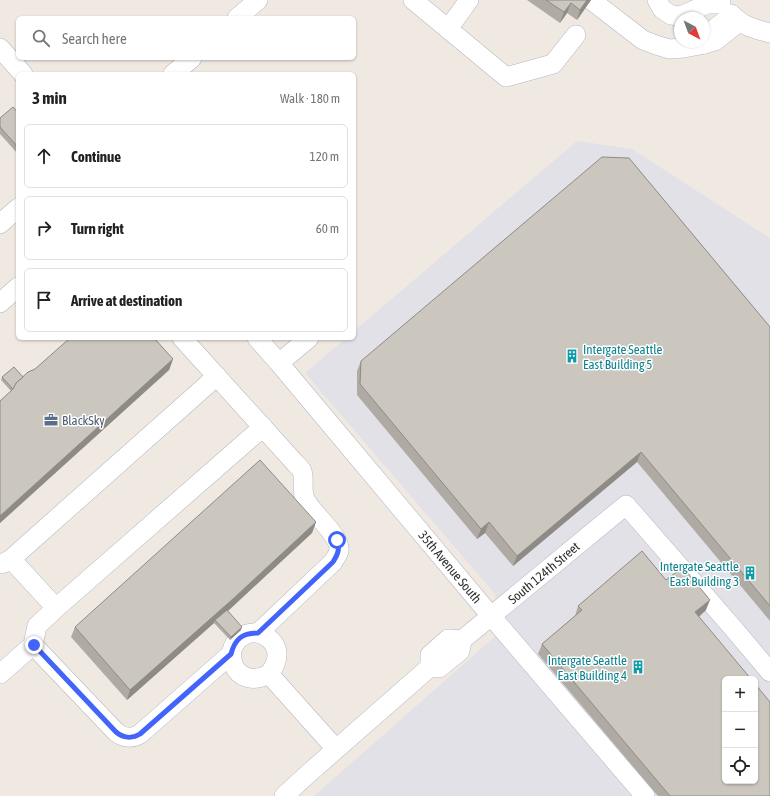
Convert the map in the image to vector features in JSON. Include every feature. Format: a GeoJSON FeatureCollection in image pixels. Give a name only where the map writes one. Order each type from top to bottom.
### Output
{"type":"FeatureCollection","features":[{"type":"Feature","properties":{"kind":"street"},"geometry":{"type":"LineString","coordinates":[[239,16],[258,0]]}},
{"type":"Feature","properties":{"kind":"street"},"geometry":{"type":"LineString","coordinates":[[413,0],[506,77],[553,64],[576,35]]}},
{"type":"Feature","properties":{"kind":"street"},"geometry":{"type":"LineString","coordinates":[[448,29],[469,0]]}},
{"type":"Feature","properties":{"kind":"street"},"geometry":{"type":"LineString","coordinates":[[591,0],[643,40],[669,49],[684,48],[715,41],[727,10]]}},
{"type":"Feature","properties":{"kind":"street"},"geometry":{"type":"LineString","coordinates":[[656,0],[662,9],[671,15],[681,16],[707,4],[727,10],[751,28],[770,33]]}},
{"type":"Feature","properties":{"kind":"street"},"geometry":{"type":"LineString","coordinates":[[0,48],[21,72]]}},
{"type":"Feature","properties":{"kind":"street"},"geometry":{"type":"LineString","coordinates":[[175,72],[190,60]]}},
{"type":"Feature","properties":{"kind":"street"},"geometry":{"type":"LineString","coordinates":[[0,224],[16,210]]}},
{"type":"Feature","properties":{"kind":"street"},"geometry":{"type":"LineString","coordinates":[[0,303],[16,289]]}},
{"type":"Feature","properties":{"kind":"street"},"geometry":{"type":"LineString","coordinates":[[184,340],[296,464],[302,472],[304,495],[307,502],[334,536],[338,545],[339,550],[333,562],[258,633]]}},
{"type":"Feature","properties":{"kind":"street","name":"35th Avenue South"},"geometry":{"type":"LineString","coordinates":[[259,340],[645,796]]}},
{"type":"Feature","properties":{"kind":"street"},"geometry":{"type":"LineString","coordinates":[[279,363],[307,340]]}},
{"type":"Feature","properties":{"kind":"street"},"geometry":{"type":"LineString","coordinates":[[56,608],[6,562],[217,376]]}},
{"type":"Feature","properties":{"kind":"street"},"geometry":{"type":"LineString","coordinates":[[0,674],[34,645],[38,626],[56,608],[263,427]]}},
{"type":"Feature","properties":{"kind":"street","name":"South 124th Street"},"geometry":{"type":"LineString","coordinates":[[294,793],[336,750],[430,667],[439,668],[460,651],[462,640],[626,505],[770,672]]}},
{"type":"Feature","properties":{"kind":"street"},"geometry":{"type":"LineString","coordinates":[[258,633],[265,635],[276,646],[277,661],[269,674],[262,678],[247,678],[235,669],[231,654],[237,640],[243,635],[258,633]]}},
{"type":"Feature","properties":{"kind":"street"},"geometry":{"type":"LineString","coordinates":[[34,645],[116,732],[121,736],[130,737],[136,737],[140,734],[231,654]]}},
{"type":"Feature","properties":{"kind":"street"},"geometry":{"type":"LineString","coordinates":[[269,674],[336,750]]}},
{"type":"Feature","properties":{"kind":"shaded area"},"geometry":{"type":"Polygon","coordinates":[[[577,141],[632,149],[770,238],[770,796],[314,796],[500,632],[495,594],[305,373],[344,340],[356,340],[356,329],[577,141]]]}},
{"type":"Feature","properties":{"kind":"building"},"geometry":{"type":"Polygon","coordinates":[[[546,0],[587,0],[580,10],[571,3],[564,12],[546,0]]]}},
{"type":"Feature","properties":{"kind":"building"},"geometry":{"type":"Polygon","coordinates":[[[13,107],[16,111],[16,145],[0,127],[0,118],[13,107]]]}},
{"type":"Feature","properties":{"kind":"building","name":"Intergate Seattle East Building 5"},"geometry":{"type":"Polygon","coordinates":[[[602,157],[629,158],[770,327],[770,606],[641,452],[517,556],[489,522],[481,529],[360,384],[361,361],[602,157]]]}},
{"type":"Feature","properties":{"kind":"building"},"geometry":{"type":"Polygon","coordinates":[[[68,340],[156,340],[173,359],[0,516],[0,401],[28,372],[35,369],[68,340]]]}},
{"type":"Feature","properties":{"kind":"building"},"geometry":{"type":"Polygon","coordinates":[[[14,367],[23,377],[16,383],[13,389],[2,377],[14,367]]]}},
{"type":"Feature","properties":{"kind":"building"},"geometry":{"type":"Polygon","coordinates":[[[260,460],[316,522],[234,598],[130,690],[75,627],[260,460]]]}},
{"type":"Feature","properties":{"kind":"building","name":"Intergate Seattle East Building 4"},"geometry":{"type":"Polygon","coordinates":[[[642,551],[666,580],[683,567],[710,600],[695,612],[748,676],[722,676],[722,784],[758,784],[758,688],[770,702],[770,796],[670,796],[542,644],[582,610],[578,606],[642,551]]]}},
{"type":"Feature","properties":{"kind":"building"},"geometry":{"type":"Polygon","coordinates":[[[227,610],[242,627],[231,637],[215,620],[227,610]]]}},
{"type":"Feature","properties":{"kind":"place","name":"Intergate Seattle East Building 5"},"geometry":{"type":"Point","coordinates":[572,356]}},
{"type":"Feature","properties":{"kind":"place","name":"BlackSky"},"geometry":{"type":"Point","coordinates":[51,420]}},
{"type":"Feature","properties":{"kind":"place","name":"Intergate Seattle East Building 3"},"geometry":{"type":"Point","coordinates":[750,573]}},
{"type":"Feature","properties":{"kind":"place","name":"Intergate Seattle East Building 4"},"geometry":{"type":"Point","coordinates":[638,667]}},
{"type":"Feature","properties":{"kind":"route"},"geometry":{"type":"LineString","coordinates":[[34,645],[116,732],[121,736],[136,737],[231,654],[237,640],[243,635],[258,633],[333,562],[339,550],[337,540]]}}]}
